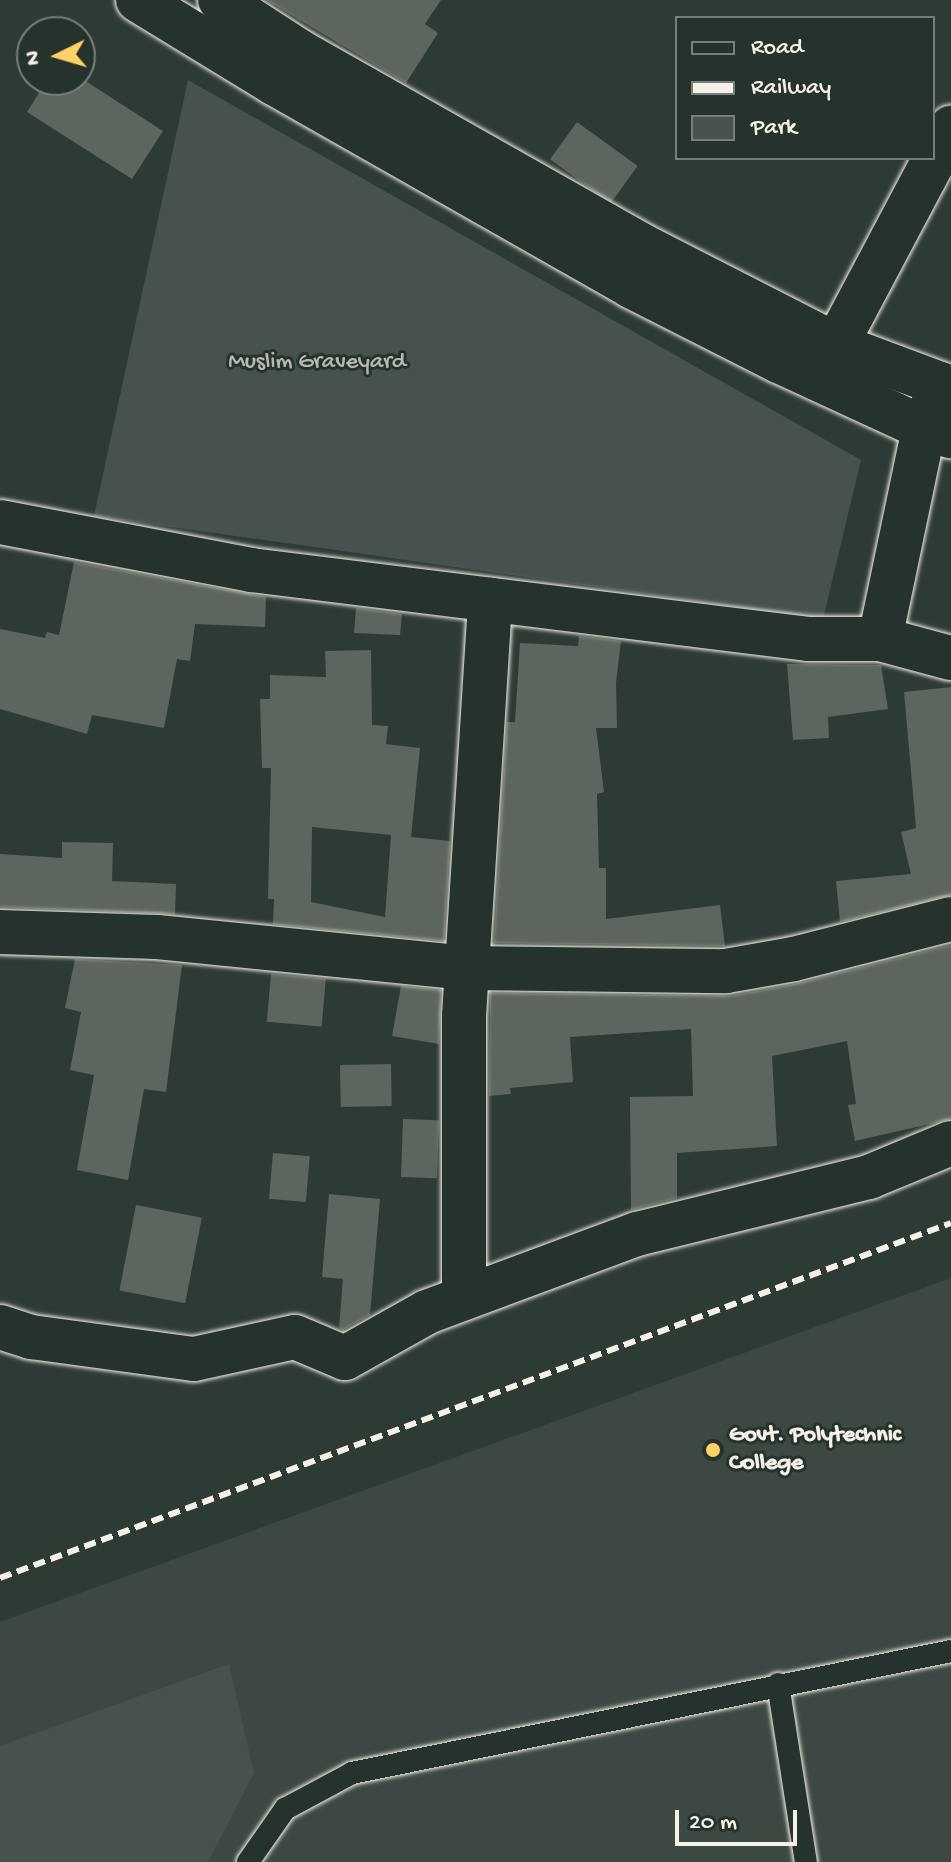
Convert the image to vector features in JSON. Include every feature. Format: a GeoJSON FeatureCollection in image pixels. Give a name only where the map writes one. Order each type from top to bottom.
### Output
{"type":"FeatureCollection","features":[{"type":"Feature","properties":{"kind":"main road"},"geometry":{"type":"LineString","coordinates":[[138,0],[274,83],[631,286],[937,432]]}},
{"type":"Feature","properties":{"kind":"main road"},"geometry":{"type":"LineString","coordinates":[[220,0],[300,52],[641,245],[836,345],[946,386],[937,432],[880,639]]}},
{"type":"Feature","properties":{"kind":"main road"},"geometry":{"type":"LineString","coordinates":[[935,158],[951,128]]}},
{"type":"Feature","properties":{"kind":"main road"},"geometry":{"type":"LineString","coordinates":[[836,345],[934,160]]}},
{"type":"Feature","properties":{"kind":"main road"},"geometry":{"type":"LineString","coordinates":[[0,522],[251,570],[808,639],[880,639],[951,658]]}},
{"type":"Feature","properties":{"kind":"main road"},"geometry":{"type":"LineString","coordinates":[[464,1298],[467,968],[490,600]]}},
{"type":"Feature","properties":{"kind":"main road"},"geometry":{"type":"LineString","coordinates":[[0,932],[157,937],[467,968],[726,971],[794,959],[951,919]]}},
{"type":"Feature","properties":{"kind":"main road"},"geometry":{"type":"LineString","coordinates":[[0,1327],[31,1337],[194,1359],[295,1337],[345,1358],[427,1312],[637,1234],[869,1177],[951,1143]]}},
{"type":"Feature","properties":{"kind":"lane"},"geometry":{"type":"LineString","coordinates":[[248,1862],[285,1809],[352,1773],[951,1651]]}},
{"type":"Feature","properties":{"kind":"lane"},"geometry":{"type":"LineString","coordinates":[[778,1684],[806,1862]]}},
{"type":"Feature","properties":{"kind":"shaded area","name":"Govt. Polytechnic College"},"geometry":{"type":"Polygon","coordinates":[[[951,1278],[951,1862],[0,1862],[0,1622],[951,1278]]]}},
{"type":"Feature","properties":{"kind":"green space","name":"Muslim Graveyard"},"geometry":{"type":"Polygon","coordinates":[[[188,80],[861,460],[823,619],[94,516],[188,80]]]}},
{"type":"Feature","properties":{"kind":"green space"},"geometry":{"type":"Polygon","coordinates":[[[229,1664],[254,1773],[208,1862],[0,1862],[0,1746],[229,1664]]]}},
{"type":"Feature","properties":{"kind":"building"},"geometry":{"type":"Polygon","coordinates":[[[266,0],[441,0],[425,24],[438,33],[406,83],[266,0]]]}},
{"type":"Feature","properties":{"kind":"building"},"geometry":{"type":"Polygon","coordinates":[[[96,88],[163,131],[132,179],[27,112],[37,96],[96,96],[96,88]]]}},
{"type":"Feature","properties":{"kind":"building"},"geometry":{"type":"Polygon","coordinates":[[[577,122],[638,166],[611,203],[550,159],[577,122]]]}},
{"type":"Feature","properties":{"kind":"building"},"geometry":{"type":"Polygon","coordinates":[[[74,562],[266,597],[265,627],[195,624],[190,661],[177,659],[164,728],[92,715],[87,734],[0,709],[0,629],[45,638],[47,632],[59,635],[74,562]]]}},
{"type":"Feature","properties":{"kind":"building"},"geometry":{"type":"Polygon","coordinates":[[[356,608],[402,614],[400,635],[354,633],[356,608]]]}},
{"type":"Feature","properties":{"kind":"building"},"geometry":{"type":"Polygon","coordinates":[[[579,636],[621,641],[616,683],[617,728],[596,728],[604,792],[597,794],[599,868],[606,868],[606,919],[720,905],[725,946],[494,943],[507,722],[515,722],[520,643],[578,646],[579,636]]]}},
{"type":"Feature","properties":{"kind":"building"},"geometry":{"type":"Polygon","coordinates":[[[371,650],[372,725],[388,726],[386,744],[420,748],[411,837],[450,841],[444,941],[273,924],[274,899],[268,899],[271,768],[262,768],[260,699],[270,699],[270,675],[326,677],[325,651],[371,650]],[[312,827],[311,902],[385,917],[391,835],[312,827]]]}},
{"type":"Feature","properties":{"kind":"building"},"geometry":{"type":"Polygon","coordinates":[[[787,664],[881,665],[888,709],[828,717],[829,738],[793,740],[787,664]]]}},
{"type":"Feature","properties":{"kind":"building"},"geometry":{"type":"Polygon","coordinates":[[[951,687],[951,895],[840,922],[836,881],[911,874],[901,832],[916,828],[904,692],[951,687]]]}},
{"type":"Feature","properties":{"kind":"building"},"geometry":{"type":"Polygon","coordinates":[[[62,842],[113,843],[112,881],[176,884],[175,914],[0,907],[0,854],[62,858],[62,842]]]}},
{"type":"Feature","properties":{"kind":"building"},"geometry":{"type":"Polygon","coordinates":[[[951,945],[951,1119],[855,1141],[848,1105],[856,1104],[847,1041],[772,1056],[777,1146],[677,1153],[677,1198],[631,1210],[630,1097],[693,1096],[691,1029],[570,1037],[573,1082],[510,1088],[511,1094],[489,1096],[490,993],[730,996],[800,983],[951,945]]]}},
{"type":"Feature","properties":{"kind":"building"},"geometry":{"type":"Polygon","coordinates":[[[75,959],[182,965],[166,1092],[144,1089],[128,1180],[77,1170],[94,1075],[70,1070],[81,1012],[65,1008],[75,959]]]}},
{"type":"Feature","properties":{"kind":"building"},"geometry":{"type":"Polygon","coordinates":[[[271,974],[326,979],[322,1027],[267,1022],[271,974]]]}},
{"type":"Feature","properties":{"kind":"building"},"geometry":{"type":"Polygon","coordinates":[[[401,986],[441,990],[439,1044],[392,1036],[401,986]]]}},
{"type":"Feature","properties":{"kind":"building"},"geometry":{"type":"Polygon","coordinates":[[[391,1064],[392,1106],[341,1107],[340,1065],[391,1064]]]}},
{"type":"Feature","properties":{"kind":"building"},"geometry":{"type":"Polygon","coordinates":[[[403,1119],[439,1120],[437,1178],[401,1177],[403,1119]]]}},
{"type":"Feature","properties":{"kind":"building"},"geometry":{"type":"Polygon","coordinates":[[[273,1153],[310,1156],[306,1202],[269,1199],[273,1153]]]}},
{"type":"Feature","properties":{"kind":"building"},"geometry":{"type":"Polygon","coordinates":[[[329,1194],[380,1199],[370,1315],[343,1330],[339,1328],[343,1279],[322,1277],[329,1194]]]}},
{"type":"Feature","properties":{"kind":"building"},"geometry":{"type":"Polygon","coordinates":[[[136,1205],[202,1218],[185,1303],[119,1290],[136,1205]]]}},
{"type":"Feature","properties":{"kind":"railway"},"geometry":{"type":"LineString","coordinates":[[0,1578],[951,1223]]}},
{"type":"Feature","properties":{"kind":"place","name":"Govt. Polytechnic College"},"geometry":{"type":"Point","coordinates":[713,1450]}}]}
